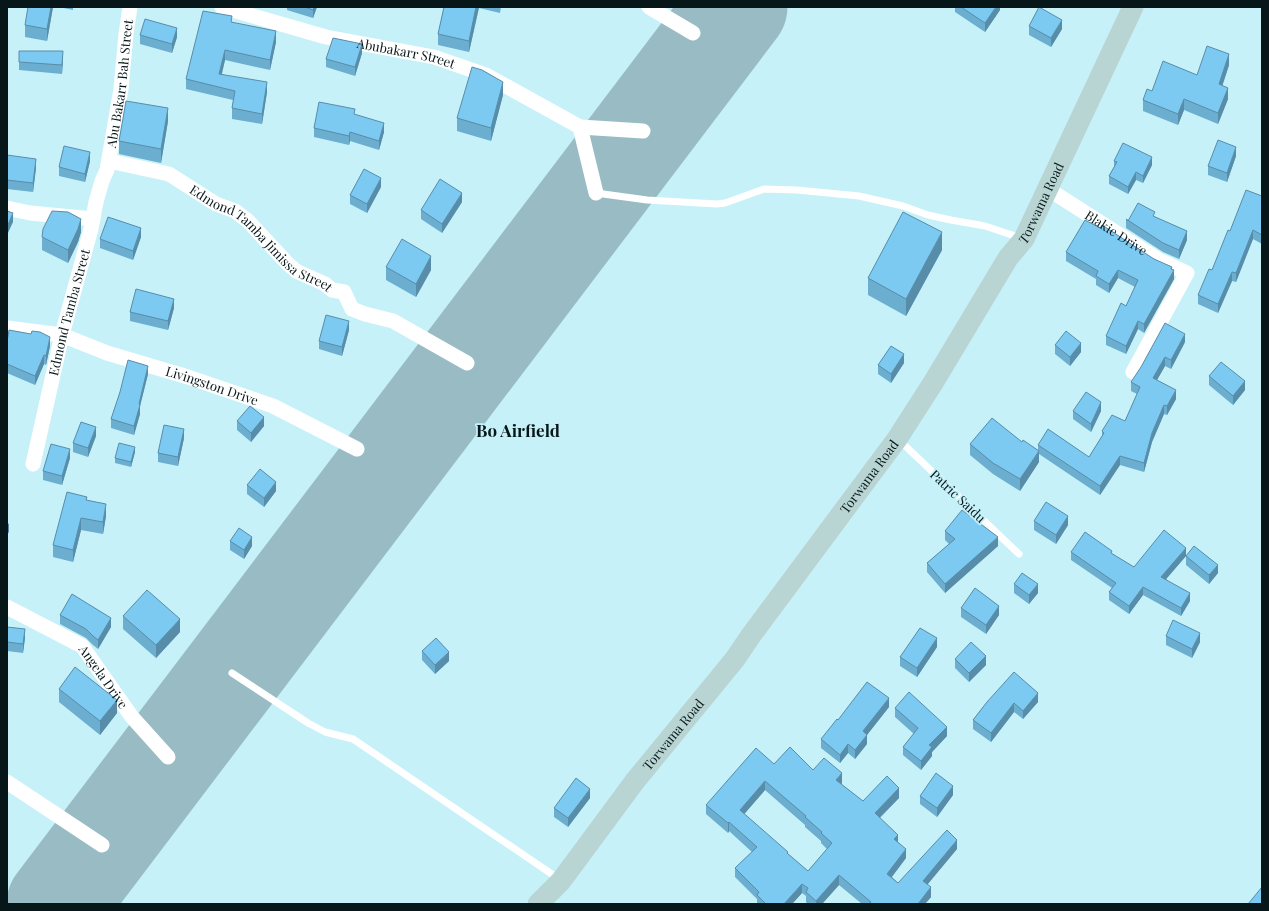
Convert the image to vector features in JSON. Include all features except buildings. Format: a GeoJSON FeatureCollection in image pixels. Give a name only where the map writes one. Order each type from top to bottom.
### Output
{"type":"FeatureCollection","features":[{"type":"Feature","properties":{"kind":"main road","name":"Torwama Road"},"geometry":{"type":"LineString","coordinates":[[538,904],[561,881],[635,781],[735,659],[897,439],[933,384],[1008,258],[1024,239],[1133,7]]}},
{"type":"Feature","properties":{"kind":"street","name":"Abu Bakarr Bah Street"},"geometry":{"type":"LineString","coordinates":[[109,161],[121,89],[130,7]]}},
{"type":"Feature","properties":{"kind":"street","name":"Abubakarr Street"},"geometry":{"type":"LineString","coordinates":[[222,7],[326,37],[434,57],[486,75],[580,127]]}},
{"type":"Feature","properties":{"kind":"street"},"geometry":{"type":"LineString","coordinates":[[649,7],[692,33]]}},
{"type":"Feature","properties":{"kind":"street"},"geometry":{"type":"LineString","coordinates":[[596,193],[580,127],[643,131]]}},
{"type":"Feature","properties":{"kind":"street","name":"Edmond Tamba Street"},"geometry":{"type":"LineString","coordinates":[[33,464],[62,335],[82,264],[96,202],[109,161]]}},
{"type":"Feature","properties":{"kind":"street","name":"Edmond Tamba Jimissa Street"},"geometry":{"type":"LineString","coordinates":[[109,161],[165,172],[216,204],[235,211],[248,221],[296,271],[325,284],[332,290],[344,292],[352,309],[393,321],[467,364]]}},
{"type":"Feature","properties":{"kind":"street","name":"Blakie Drive"},"geometry":{"type":"LineString","coordinates":[[1048,189],[1159,260],[1187,273],[1133,372]]}},
{"type":"Feature","properties":{"kind":"street"},"geometry":{"type":"LineString","coordinates":[[7,208],[30,213],[93,219]]}},
{"type":"Feature","properties":{"kind":"street","name":"Livingston Drive"},"geometry":{"type":"LineString","coordinates":[[7,328],[62,335],[107,352],[188,377],[273,406],[357,449]]}},
{"type":"Feature","properties":{"kind":"street","name":"Angela Drive"},"geometry":{"type":"LineString","coordinates":[[7,607],[82,646],[132,717],[168,757]]}},
{"type":"Feature","properties":{"kind":"street"},"geometry":{"type":"LineString","coordinates":[[7,782],[102,845]]}},
{"type":"Feature","properties":{"kind":"lane"},"geometry":{"type":"LineString","coordinates":[[596,193],[647,200],[717,204],[725,203],[764,189],[797,190],[859,196],[903,206],[951,220],[985,226],[1024,239]]}},
{"type":"Feature","properties":{"kind":"lane","name":"Patric Saidu"},"geometry":{"type":"LineString","coordinates":[[897,439],[1020,554]]}},
{"type":"Feature","properties":{"kind":"lane"},"geometry":{"type":"LineString","coordinates":[[232,673],[324,732],[353,739],[561,881]]}},
{"type":"Feature","properties":{"kind":"runway"},"geometry":{"type":"LineString","coordinates":[[57,904],[737,7]]}},
{"type":"Feature","properties":{"kind":"district","name":"Bo Airfield"},"geometry":{"type":"Point","coordinates":[518,431]}}]}
